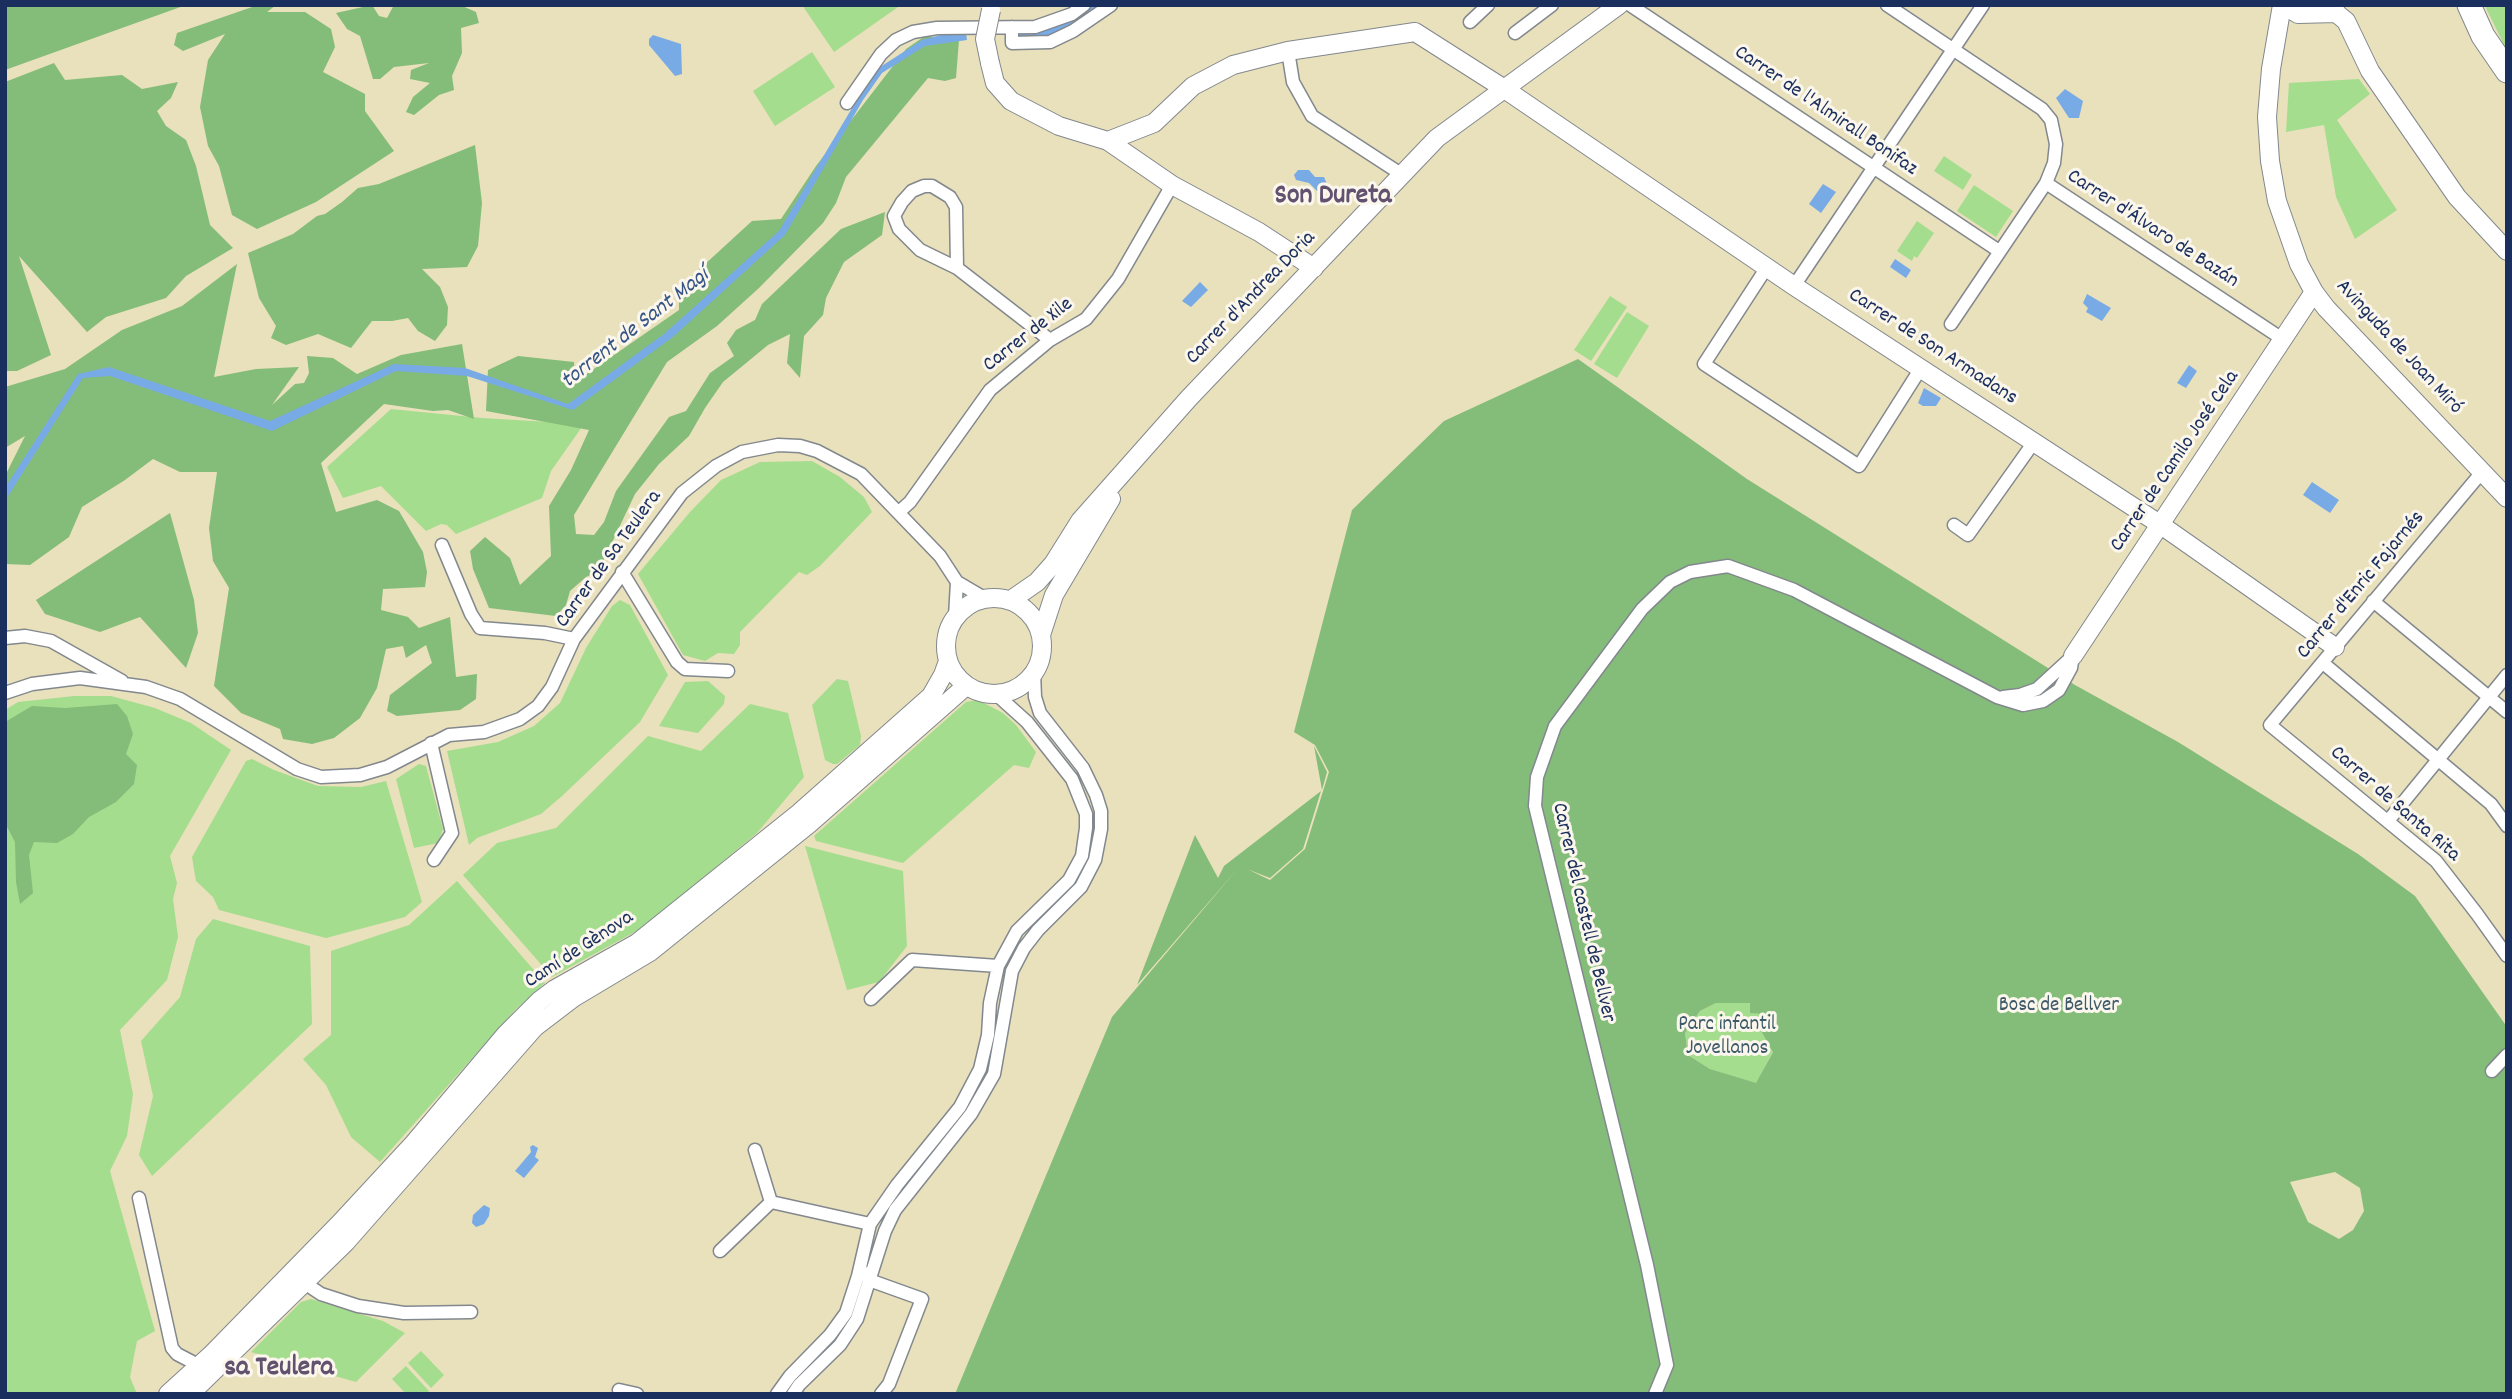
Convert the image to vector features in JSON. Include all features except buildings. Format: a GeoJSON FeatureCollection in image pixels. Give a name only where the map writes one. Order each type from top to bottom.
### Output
{"type":"FeatureCollection","features":[{"type":"Feature","properties":{"kind":"highway"},"geometry":{"type":"LineString","coordinates":[[2469,5],[2483,36],[2505,67]]}},
{"type":"Feature","properties":{"kind":"street"},"geometry":{"type":"LineString","coordinates":[[847,103],[881,54],[896,40],[913,32],[937,28],[1035,27],[1053,22],[1084,5]]}},
{"type":"Feature","properties":{"kind":"street"},"geometry":{"type":"LineString","coordinates":[[1012,26],[1012,43],[1050,42],[1073,31],[1111,5]]}},
{"type":"Feature","properties":{"kind":"street"},"geometry":{"type":"LineString","coordinates":[[1470,22],[1488,5]]}},
{"type":"Feature","properties":{"kind":"street"},"geometry":{"type":"LineString","coordinates":[[1515,33],[1552,5]]}},
{"type":"Feature","properties":{"kind":"street","name":"Carrer d'Andrea Doria"},"geometry":{"type":"LineString","coordinates":[[1011,600],[1037,582],[1080,521],[1189,398],[1437,138],[1619,5]]}},
{"type":"Feature","properties":{"kind":"street","name":"Carrer de l'Almirall Bonifaz"},"geometry":{"type":"LineString","coordinates":[[1630,5],[1999,251]]}},
{"type":"Feature","properties":{"kind":"street","name":"Carrer d'Álvaro de Bazán"},"geometry":{"type":"LineString","coordinates":[[1888,5],[2042,109],[2051,120],[2056,144],[2054,163],[2046,183],[2284,340]]}},
{"type":"Feature","properties":{"kind":"street"},"geometry":{"type":"LineString","coordinates":[[1794,286],[1983,5]]}},
{"type":"Feature","properties":{"kind":"street"},"geometry":{"type":"LineString","coordinates":[[2282,5],[2298,14],[2332,9],[2346,21],[2370,71],[2457,197],[2507,251]]}},
{"type":"Feature","properties":{"kind":"street","name":"Avinguda de Joan Miró"},"geometry":{"type":"LineString","coordinates":[[2282,5],[2271,69],[2267,117],[2270,161],[2282,219],[2299,264],[2315,292],[2505,494]]}},
{"type":"Feature","properties":{"kind":"street"},"geometry":{"type":"LineString","coordinates":[[991,8],[985,39],[990,63],[995,83],[1011,101],[1059,125],[1108,141],[1172,185],[1259,232],[1314,268]]}},
{"type":"Feature","properties":{"kind":"street","name":"Carrer de Son Armadans"},"geometry":{"type":"LineString","coordinates":[[1108,141],[1154,123],[1194,86],[1233,65],[1288,51],[1415,32],[1503,88],[1794,286],[2161,525],[2336,647]]}},
{"type":"Feature","properties":{"kind":"street"},"geometry":{"type":"LineString","coordinates":[[1288,51],[1293,82],[1312,116],[1401,174]]}},
{"type":"Feature","properties":{"kind":"street"},"geometry":{"type":"LineString","coordinates":[[1951,324],[2046,183]]}},
{"type":"Feature","properties":{"kind":"street","name":"Carrer de Xile"},"geometry":{"type":"LineString","coordinates":[[900,512],[910,502],[990,390],[1050,340],[1086,319],[1118,279],[1172,185]]}},
{"type":"Feature","properties":{"kind":"street"},"geometry":{"type":"LineString","coordinates":[[957,268],[956,207],[950,197],[932,186],[923,186],[912,191],[894,216],[898,229],[920,250],[957,268],[1050,340]]}},
{"type":"Feature","properties":{"kind":"street"},"geometry":{"type":"LineString","coordinates":[[1767,267],[1704,364],[1858,466],[1921,368]]}},
{"type":"Feature","properties":{"kind":"street","name":"Carrer de Camilo José Cela"},"geometry":{"type":"LineString","coordinates":[[2073,656],[2315,292]]}},
{"type":"Feature","properties":{"kind":"street"},"geometry":{"type":"LineString","coordinates":[[1954,526],[1968,535],[2034,442]]}},
{"type":"Feature","properties":{"kind":"street","name":"Carrer de Sa Teulera"},"geometry":{"type":"LineString","coordinates":[[5,693],[32,684],[77,678],[126,683],[180,699],[297,769],[321,777],[360,775],[387,767],[449,735],[484,732],[520,719],[538,706],[552,687],[574,639],[682,493],[716,466],[743,452],[778,445],[800,446],[829,455],[861,474],[940,556],[957,582],[986,598]]}},
{"type":"Feature","properties":{"kind":"street"},"geometry":{"type":"LineString","coordinates":[[1041,635],[1054,595],[1090,532],[1142,451]]}},
{"type":"Feature","properties":{"kind":"street","name":"Carrer d'Enric Fajarnés"},"geometry":{"type":"LineString","coordinates":[[2270,725],[2483,472]]}},
{"type":"Feature","properties":{"kind":"street"},"geometry":{"type":"LineString","coordinates":[[442,545],[471,614],[481,628],[545,633],[574,639]]}},
{"type":"Feature","properties":{"kind":"street","name":"Carrer del castell de Bellver"},"geometry":{"type":"LineString","coordinates":[[1655,1394],[1667,1365],[1656,1306],[1535,806],[1537,777],[1555,726],[1642,609],[1670,582],[1690,572],[1728,566],[1794,590],[1997,697],[2020,695],[2037,689],[2073,656]]}},
{"type":"Feature","properties":{"kind":"street"},"geometry":{"type":"LineString","coordinates":[[622,572],[677,662],[685,669],[728,671]]}},
{"type":"Feature","properties":{"kind":"street"},"geometry":{"type":"LineString","coordinates":[[955,617],[957,582]]}},
{"type":"Feature","properties":{"kind":"street"},"geometry":{"type":"LineString","coordinates":[[986,598],[1011,600],[1025,608],[1036,621],[1041,635],[1042,653],[1027,682],[1013,691],[997,695],[981,693],[967,686],[955,675],[945,646],[948,631],[955,617],[966,607],[986,598]]}},
{"type":"Feature","properties":{"kind":"street"},"geometry":{"type":"LineString","coordinates":[[2373,601],[2507,712]]}},
{"type":"Feature","properties":{"kind":"street"},"geometry":{"type":"LineString","coordinates":[[5,638],[25,636],[51,641],[126,683]]}},
{"type":"Feature","properties":{"kind":"street"},"geometry":{"type":"LineString","coordinates":[[75,653],[77,678]]}},
{"type":"Feature","properties":{"kind":"street","name":"Camí de Gènova"},"geometry":{"type":"LineString","coordinates":[[167,1394],[200,1366],[340,1224],[414,1143],[506,1034],[539,1001],[555,989],[637,943],[771,836],[931,696],[948,661]]}},
{"type":"Feature","properties":{"kind":"street"},"geometry":{"type":"LineString","coordinates":[[2323,663],[2491,804],[2507,826]]}},
{"type":"Feature","properties":{"kind":"street"},"geometry":{"type":"LineString","coordinates":[[786,1394],[791,1388],[796,1389],[839,1345],[857,1319],[885,1231],[895,1210],[971,1114],[994,1074],[1012,971],[1024,948],[1038,930],[1081,887],[1095,860],[1101,830],[1101,811],[1083,768],[1040,713],[1035,697],[1034,672]]}},
{"type":"Feature","properties":{"kind":"street"},"geometry":{"type":"LineString","coordinates":[[2388,821],[2507,675]]}},
{"type":"Feature","properties":{"kind":"street","name":"Camí de Gènova"},"geometry":{"type":"LineString","coordinates":[[190,1394],[346,1242],[535,1027],[573,998],[650,952],[809,824],[967,686]]}},
{"type":"Feature","properties":{"kind":"street"},"geometry":{"type":"LineString","coordinates":[[777,1394],[846,1313],[870,1224],[897,1185],[960,1107],[980,1069],[998,966],[1017,932],[1069,880],[1082,856],[1086,828],[1082,802],[1072,779],[1027,722],[997,695]]}},
{"type":"Feature","properties":{"kind":"street","name":"Carrer de Santa Rita"},"geometry":{"type":"LineString","coordinates":[[2270,725],[2436,861],[2507,956]]}},
{"type":"Feature","properties":{"kind":"street"},"geometry":{"type":"LineString","coordinates":[[430,743],[452,833],[434,860]]}},
{"type":"Feature","properties":{"kind":"street"},"geometry":{"type":"LineString","coordinates":[[871,999],[912,960],[998,966],[1013,954],[1027,933],[1038,930]]}},
{"type":"Feature","properties":{"kind":"street"},"geometry":{"type":"LineString","coordinates":[[998,966],[1002,982],[997,1018],[1002,1023]]}},
{"type":"Feature","properties":{"kind":"street"},"geometry":{"type":"LineString","coordinates":[[2492,1071],[2507,1055]]}},
{"type":"Feature","properties":{"kind":"street"},"geometry":{"type":"LineString","coordinates":[[755,1150],[771,1202]]}},
{"type":"Feature","properties":{"kind":"street"},"geometry":{"type":"LineString","coordinates":[[771,1202],[870,1224],[885,1216],[896,1197],[908,1193]]}},
{"type":"Feature","properties":{"kind":"street"},"geometry":{"type":"LineString","coordinates":[[139,1198],[172,1348],[177,1354],[200,1366]]}},
{"type":"Feature","properties":{"kind":"street"},"geometry":{"type":"LineString","coordinates":[[720,1251],[771,1202]]}},
{"type":"Feature","properties":{"kind":"street"},"geometry":{"type":"LineString","coordinates":[[870,1224],[873,1245],[866,1274],[869,1280],[922,1299],[889,1384],[881,1394]]}},
{"type":"Feature","properties":{"kind":"street"},"geometry":{"type":"LineString","coordinates":[[303,1282],[320,1294],[358,1306],[404,1313],[471,1312]]}},
{"type":"Feature","properties":{"kind":"street"},"geometry":{"type":"LineString","coordinates":[[619,1390],[637,1394]]}},
{"type":"Feature","properties":{"kind":"green space"},"geometry":{"type":"Polygon","coordinates":[[[5,5],[186,5],[5,70],[5,5]]]}},
{"type":"Feature","properties":{"kind":"green space"},"geometry":{"type":"Polygon","coordinates":[[[258,5],[276,5],[267,12],[305,12],[331,29],[335,47],[323,72],[365,94],[365,111],[394,151],[316,202],[257,229],[232,215],[219,166],[208,146],[200,107],[208,60],[225,34],[183,51],[174,45],[177,33],[258,5]]]}},
{"type":"Feature","properties":{"kind":"green space"},"geometry":{"type":"Polygon","coordinates":[[[372,5],[379,16],[387,18],[394,5],[460,5],[476,12],[479,23],[461,28],[462,53],[452,76],[454,90],[439,95],[414,115],[406,112],[413,97],[430,83],[410,79],[411,70],[429,63],[394,67],[380,79],[373,79],[360,36],[347,29],[336,13],[372,5]]]}},
{"type":"Feature","properties":{"kind":"green space"},"geometry":{"type":"Polygon","coordinates":[[[802,5],[901,5],[834,52],[802,5]]]}},
{"type":"Feature","properties":{"kind":"green space"},"geometry":{"type":"Polygon","coordinates":[[[2485,5],[2507,5],[2507,51],[2486,8],[2485,5]]]}},
{"type":"Feature","properties":{"kind":"green space"},"geometry":{"type":"Polygon","coordinates":[[[925,36],[959,40],[956,78],[945,81],[928,78],[846,177],[836,203],[823,223],[717,326],[667,362],[574,515],[576,534],[594,535],[604,522],[616,491],[669,417],[686,411],[710,373],[734,356],[727,343],[736,330],[755,320],[762,304],[841,229],[885,212],[882,235],[844,262],[826,298],[823,315],[804,336],[800,378],[787,363],[790,334],[768,345],[723,382],[689,436],[659,464],[635,494],[598,572],[586,577],[570,591],[566,605],[556,616],[489,608],[473,569],[470,551],[485,537],[510,558],[520,585],[551,556],[549,506],[571,470],[589,430],[486,411],[488,370],[518,356],[574,362],[575,382],[679,310],[679,288],[752,221],[781,219],[816,166],[906,49],[925,36]]]}},
{"type":"Feature","properties":{"kind":"green space"},"geometry":{"type":"Polygon","coordinates":[[[812,52],[835,87],[775,126],[753,91],[812,52]]]}},
{"type":"Feature","properties":{"kind":"green space"},"geometry":{"type":"Polygon","coordinates":[[[54,63],[65,80],[122,75],[142,89],[178,82],[171,98],[157,111],[166,126],[186,140],[196,166],[210,225],[233,248],[186,276],[166,298],[106,317],[87,332],[19,256],[51,355],[17,371],[5,371],[5,82],[54,63]]]}},
{"type":"Feature","properties":{"kind":"green space"},"geometry":{"type":"Polygon","coordinates":[[[2359,79],[2370,94],[2337,120],[2397,210],[2355,239],[2336,197],[2324,125],[2286,132],[2289,83],[2359,79]]]}},
{"type":"Feature","properties":{"kind":"green space"},"geometry":{"type":"Polygon","coordinates":[[[475,145],[482,203],[478,246],[467,267],[422,269],[440,287],[448,307],[447,325],[435,341],[418,331],[408,318],[372,321],[351,348],[318,334],[286,345],[271,338],[276,326],[259,298],[248,253],[293,234],[342,202],[358,188],[379,184],[475,145]]]}},
{"type":"Feature","properties":{"kind":"green space"},"geometry":{"type":"Polygon","coordinates":[[[1944,156],[1972,175],[1963,190],[1934,171],[1944,156]]]}},
{"type":"Feature","properties":{"kind":"green space"},"geometry":{"type":"Polygon","coordinates":[[[1974,185],[2013,211],[1996,237],[1957,211],[1974,185]]]}},
{"type":"Feature","properties":{"kind":"green space"},"geometry":{"type":"Polygon","coordinates":[[[1917,221],[1934,233],[1912,261],[1897,251],[1917,221]]]}},
{"type":"Feature","properties":{"kind":"green space"},"geometry":{"type":"Polygon","coordinates":[[[237,264],[214,377],[256,369],[299,367],[272,405],[295,384],[304,383],[309,373],[307,356],[333,358],[357,374],[401,355],[462,344],[474,419],[448,410],[433,411],[384,404],[321,463],[336,512],[377,500],[399,511],[423,552],[427,572],[425,587],[383,589],[381,610],[408,617],[419,628],[450,617],[456,677],[477,674],[476,699],[460,710],[397,716],[387,711],[390,695],[432,663],[426,645],[406,658],[403,646],[386,649],[377,688],[360,718],[334,738],[312,744],[283,739],[280,729],[241,713],[214,686],[229,588],[213,561],[209,528],[217,472],[180,472],[153,459],[82,507],[69,537],[30,565],[5,564],[5,476],[25,436],[5,448],[5,387],[65,369],[122,330],[182,306],[237,264]]]}},
{"type":"Feature","properties":{"kind":"green space"},"geometry":{"type":"Polygon","coordinates":[[[1610,296],[1627,307],[1591,361],[1574,350],[1610,296]]]}},
{"type":"Feature","properties":{"kind":"green space"},"geometry":{"type":"Polygon","coordinates":[[[1627,312],[1649,326],[1617,378],[1594,364],[1627,312]]]}},
{"type":"Feature","properties":{"kind":"green space","name":"Bosc de Bellver"},"geometry":{"type":"Polygon","coordinates":[[[1578,359],[1747,479],[2075,685],[2178,742],[2358,854],[2415,896],[2507,1027],[2507,1394],[955,1394],[1112,1017],[1240,866],[1137,985],[1195,835],[1218,878],[1224,866],[1321,791],[1303,849],[1270,878],[1247,869],[1270,880],[1305,849],[1329,772],[1315,745],[1294,732],[1352,510],[1444,421],[1578,359]],[[1716,1003],[1700,1011],[1685,1033],[1688,1055],[1710,1069],[1756,1083],[1773,1052],[1760,1029],[1767,1014],[1750,1013],[1750,1003],[1716,1003]],[[2335,1172],[2290,1182],[2308,1222],[2339,1239],[2353,1230],[2364,1211],[2360,1188],[2335,1172]]]}},
{"type":"Feature","properties":{"kind":"green space"},"geometry":{"type":"Polygon","coordinates":[[[391,409],[584,424],[551,471],[542,498],[456,534],[447,525],[441,524],[426,531],[381,486],[343,498],[327,467],[391,409]]]}},
{"type":"Feature","properties":{"kind":"green space"},"geometry":{"type":"Polygon","coordinates":[[[812,461],[840,477],[864,497],[872,512],[820,566],[807,575],[799,572],[740,632],[740,645],[734,654],[718,653],[705,661],[683,655],[638,574],[721,480],[760,462],[812,461]]]}},
{"type":"Feature","properties":{"kind":"green space"},"geometry":{"type":"Polygon","coordinates":[[[170,513],[194,600],[198,633],[186,668],[140,617],[100,632],[45,614],[36,600],[170,513]]]}},
{"type":"Feature","properties":{"kind":"green space"},"geometry":{"type":"Polygon","coordinates":[[[620,600],[630,605],[668,675],[640,722],[541,814],[477,838],[469,845],[447,751],[498,742],[534,726],[560,703],[586,648],[612,606],[620,600]]]}},
{"type":"Feature","properties":{"kind":"green space"},"geometry":{"type":"Polygon","coordinates":[[[837,679],[848,681],[861,736],[860,745],[837,764],[833,764],[825,760],[812,705],[837,679]]]}},
{"type":"Feature","properties":{"kind":"green space"},"geometry":{"type":"Polygon","coordinates":[[[708,681],[725,696],[724,704],[698,733],[659,726],[685,682],[708,681]]]}},
{"type":"Feature","properties":{"kind":"green space"},"geometry":{"type":"Polygon","coordinates":[[[74,696],[111,696],[155,708],[191,723],[231,750],[170,856],[177,883],[173,899],[178,937],[167,980],[120,1030],[133,1094],[127,1136],[110,1171],[155,1331],[137,1341],[130,1377],[137,1394],[5,1394],[5,710],[18,702],[74,696]]]}},
{"type":"Feature","properties":{"kind":"green space"},"geometry":{"type":"Polygon","coordinates":[[[978,700],[1003,713],[1016,725],[1036,752],[1029,768],[1014,765],[903,863],[816,841],[814,836],[966,702],[978,700]]]}},
{"type":"Feature","properties":{"kind":"green space"},"geometry":{"type":"Polygon","coordinates":[[[117,704],[127,716],[133,734],[126,754],[137,765],[134,784],[116,802],[89,817],[73,834],[57,843],[34,842],[29,855],[33,893],[20,904],[16,882],[15,842],[5,823],[5,722],[32,706],[65,708],[117,704]]]}},
{"type":"Feature","properties":{"kind":"green space"},"geometry":{"type":"Polygon","coordinates":[[[750,704],[788,713],[804,777],[757,833],[644,927],[552,977],[463,875],[497,843],[556,828],[648,736],[701,751],[750,704]]]}},
{"type":"Feature","properties":{"kind":"green space"},"geometry":{"type":"Polygon","coordinates":[[[1314,746],[1327,772],[1322,790],[1314,746]]]}},
{"type":"Feature","properties":{"kind":"green space"},"geometry":{"type":"Polygon","coordinates":[[[252,759],[318,786],[361,787],[386,781],[422,902],[405,917],[326,938],[219,910],[213,897],[196,881],[192,857],[246,761],[252,759]]]}},
{"type":"Feature","properties":{"kind":"green space"},"geometry":{"type":"Polygon","coordinates":[[[419,764],[426,766],[443,829],[438,843],[414,848],[396,779],[419,764]]]}},
{"type":"Feature","properties":{"kind":"green space"},"geometry":{"type":"Polygon","coordinates":[[[805,846],[903,871],[907,946],[879,982],[847,990],[805,846]]]}},
{"type":"Feature","properties":{"kind":"green space"},"geometry":{"type":"Polygon","coordinates":[[[457,881],[545,983],[515,1010],[380,1162],[351,1137],[326,1085],[303,1059],[331,1035],[331,951],[409,925],[457,881]]]}},
{"type":"Feature","properties":{"kind":"green space"},"geometry":{"type":"Polygon","coordinates":[[[213,919],[310,946],[312,1024],[152,1176],[139,1155],[153,1096],[141,1041],[180,997],[196,939],[213,919]]]}},
{"type":"Feature","properties":{"kind":"green space","name":"Parc infantil Jovellanos"},"geometry":{"type":"Polygon","coordinates":[[[1716,1003],[1750,1003],[1767,1014],[1760,1029],[1773,1051],[1756,1084],[1710,1069],[1688,1055],[1685,1033],[1700,1011],[1716,1003]]]}},
{"type":"Feature","properties":{"kind":"green space"},"geometry":{"type":"Polygon","coordinates":[[[311,1299],[383,1321],[405,1333],[356,1382],[251,1352],[301,1302],[311,1299]]]}},
{"type":"Feature","properties":{"kind":"green space"},"geometry":{"type":"Polygon","coordinates":[[[421,1351],[444,1375],[431,1388],[408,1363],[421,1351]]]}},
{"type":"Feature","properties":{"kind":"green space"},"geometry":{"type":"Polygon","coordinates":[[[406,1366],[429,1391],[426,1394],[406,1394],[392,1379],[406,1366]]]}},
{"type":"Feature","properties":{"kind":"water"},"geometry":{"type":"Polygon","coordinates":[[[1089,5],[1104,5],[1046,36],[1019,38],[1019,31],[1089,5]]]}},
{"type":"Feature","properties":{"kind":"water"},"geometry":{"type":"Polygon","coordinates":[[[966,33],[967,40],[925,46],[882,73],[863,100],[785,235],[673,337],[573,410],[467,376],[396,371],[272,431],[110,376],[83,378],[5,501],[5,488],[78,374],[109,367],[270,421],[394,364],[465,368],[568,404],[664,334],[779,231],[877,69],[922,40],[966,33]]]}},
{"type":"Feature","properties":{"kind":"water"},"geometry":{"type":"Polygon","coordinates":[[[653,35],[681,44],[682,74],[675,76],[649,45],[649,39],[653,35]]]}},
{"type":"Feature","properties":{"kind":"water"},"geometry":{"type":"Polygon","coordinates":[[[2065,89],[2083,101],[2079,118],[2069,118],[2056,98],[2065,89]]]}},
{"type":"Feature","properties":{"kind":"water"},"geometry":{"type":"Polygon","coordinates":[[[1298,170],[1309,170],[1315,177],[1324,177],[1327,184],[1323,190],[1317,191],[1309,183],[1296,180],[1294,175],[1298,170]]]}},
{"type":"Feature","properties":{"kind":"water"},"geometry":{"type":"Polygon","coordinates":[[[1823,184],[1836,192],[1821,213],[1809,204],[1823,184]]]}},
{"type":"Feature","properties":{"kind":"water"},"geometry":{"type":"Polygon","coordinates":[[[1895,259],[1911,270],[1906,278],[1890,267],[1895,259]]]}},
{"type":"Feature","properties":{"kind":"water"},"geometry":{"type":"Polygon","coordinates":[[[1200,282],[1208,290],[1191,307],[1182,301],[1200,282]]]}},
{"type":"Feature","properties":{"kind":"water"},"geometry":{"type":"Polygon","coordinates":[[[2087,294],[2111,308],[2102,321],[2086,312],[2088,308],[2083,303],[2087,294]]]}},
{"type":"Feature","properties":{"kind":"water"},"geometry":{"type":"Polygon","coordinates":[[[2189,365],[2197,371],[2186,388],[2177,383],[2189,365]]]}},
{"type":"Feature","properties":{"kind":"water"},"geometry":{"type":"Polygon","coordinates":[[[1924,388],[1941,398],[1936,406],[1923,406],[1918,403],[1924,388]]]}},
{"type":"Feature","properties":{"kind":"water"},"geometry":{"type":"Polygon","coordinates":[[[2312,482],[2339,500],[2330,513],[2303,495],[2312,482]]]}},
{"type":"Feature","properties":{"kind":"water"},"geometry":{"type":"Polygon","coordinates":[[[533,1145],[538,1148],[535,1157],[539,1160],[524,1178],[515,1171],[531,1152],[530,1147],[533,1145]]]}},
{"type":"Feature","properties":{"kind":"water"},"geometry":{"type":"Polygon","coordinates":[[[484,1205],[490,1208],[489,1216],[484,1224],[476,1227],[472,1223],[473,1215],[484,1205]]]}},
{"type":"Feature","properties":{"kind":"district","name":"Son Dureta"},"geometry":{"type":"Point","coordinates":[1333,198]}},
{"type":"Feature","properties":{"kind":"district","name":"sa Teulera"},"geometry":{"type":"Point","coordinates":[279,1370]}},
{"type":"Feature","properties":{"kind":"water label","name":"torrent de Sant Magí"},"geometry":{"type":"Point","coordinates":[636,330]}}]}
